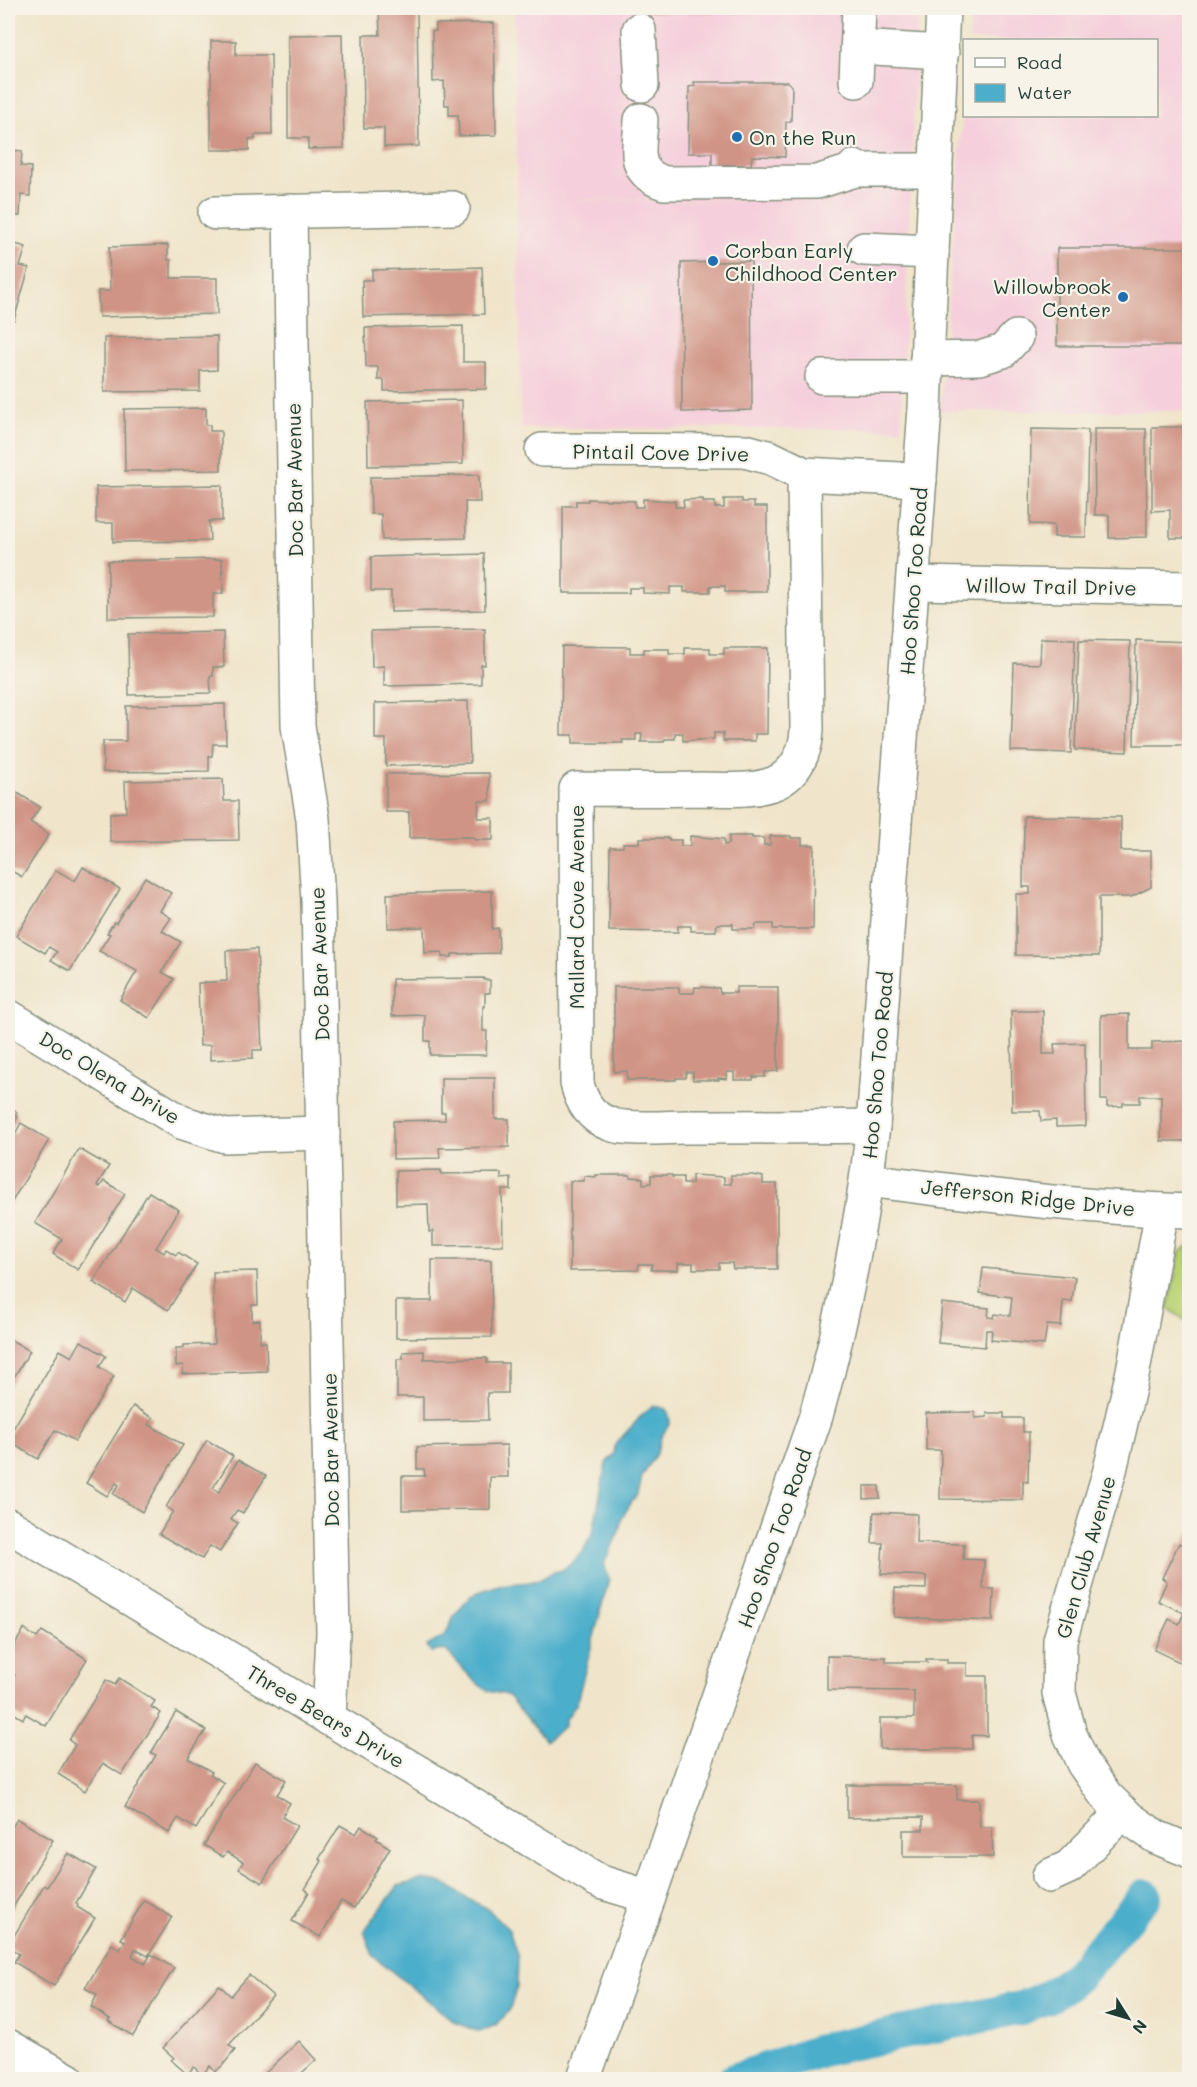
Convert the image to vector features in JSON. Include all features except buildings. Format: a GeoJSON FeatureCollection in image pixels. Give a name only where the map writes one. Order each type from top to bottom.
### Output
{"type":"FeatureCollection","features":[{"type":"Feature","properties":{"kind":"street"},"geometry":{"type":"LineString","coordinates":[[856,81],[859,8]]}},
{"type":"Feature","properties":{"kind":"street","name":"Hoo Shoo Too Road"},"geometry":{"type":"LineString","coordinates":[[583,2079],[649,1897],[816,1416],[835,1348],[851,1275],[867,1180],[873,1126],[913,583],[943,8]]}},
{"type":"Feature","properties":{"kind":"street"},"geometry":{"type":"LineString","coordinates":[[639,30],[642,85]]}},
{"type":"Feature","properties":{"kind":"street"},"geometry":{"type":"LineString","coordinates":[[858,47],[942,52]]}},
{"type":"Feature","properties":{"kind":"street"},"geometry":{"type":"LineString","coordinates":[[641,120],[639,160],[643,170],[653,179],[664,183],[818,182],[855,169],[936,170]]}},
{"type":"Feature","properties":{"kind":"street"},"geometry":{"type":"LineString","coordinates":[[215,213],[453,208]]}},
{"type":"Feature","properties":{"kind":"street","name":"Doc Bar Avenue"},"geometry":{"type":"LineString","coordinates":[[290,211],[298,726],[313,819],[316,866],[323,1133],[333,1633],[329,1719]]}},
{"type":"Feature","properties":{"kind":"street"},"geometry":{"type":"LineString","coordinates":[[864,249],[932,252]]}},
{"type":"Feature","properties":{"kind":"street"},"geometry":{"type":"LineString","coordinates":[[822,377],[926,368],[980,358],[1002,351],[1016,337]]}},
{"type":"Feature","properties":{"kind":"street","name":"Pintail Cove Drive"},"geometry":{"type":"LineString","coordinates":[[542,450],[745,451],[771,458],[804,474],[920,480]]}},
{"type":"Feature","properties":{"kind":"street","name":"Mallard Cove Avenue"},"geometry":{"type":"LineString","coordinates":[[804,474],[807,730],[806,742],[797,763],[789,774],[776,782],[743,789],[576,789],[577,1083],[586,1105],[599,1119],[611,1125],[645,1127],[873,1126]]}},
{"type":"Feature","properties":{"kind":"street","name":"Willow Trail Drive"},"geometry":{"type":"LineString","coordinates":[[913,583],[1190,588]]}},
{"type":"Feature","properties":{"kind":"street","name":"Doc Olena Drive"},"geometry":{"type":"LineString","coordinates":[[8,1016],[182,1122],[225,1136],[323,1133]]}},
{"type":"Feature","properties":{"kind":"street","name":"Jefferson Ridge Drive"},"geometry":{"type":"LineString","coordinates":[[867,1180],[1015,1199],[1176,1211]]}},
{"type":"Feature","properties":{"kind":"street","name":"Glen Club Avenue"},"geometry":{"type":"LineString","coordinates":[[1176,1211],[1091,1539],[1060,1640],[1059,1693],[1070,1734],[1083,1763],[1106,1796],[1156,1837],[1190,1851]]}},
{"type":"Feature","properties":{"kind":"street","name":"Three Bears Drive"},"geometry":{"type":"LineString","coordinates":[[8,1525],[604,1883],[649,1897]]}},
{"type":"Feature","properties":{"kind":"street"},"geometry":{"type":"LineString","coordinates":[[1049,1876],[1069,1867],[1123,1812]]}},
{"type":"Feature","properties":{"kind":"street"},"geometry":{"type":"LineString","coordinates":[[8,2046],[68,2079]]}},
{"type":"Feature","properties":{"kind":"shaded area"},"geometry":{"type":"Polygon","coordinates":[[[514,8],[918,8],[901,429],[521,428],[514,8]],[[589,199],[565,200],[752,201],[589,199]]]}},
{"type":"Feature","properties":{"kind":"shaded area"},"geometry":{"type":"Polygon","coordinates":[[[972,8],[1189,8],[1189,411],[940,411],[963,110],[963,117],[1158,117],[1158,39],[969,39],[972,8]]]}},
{"type":"Feature","properties":{"kind":"green space"},"geometry":{"type":"Polygon","coordinates":[[[1189,1245],[1189,1323],[1168,1308],[1180,1252],[1189,1245]]]}},
{"type":"Feature","properties":{"kind":"water"},"geometry":{"type":"Polygon","coordinates":[[[653,1405],[666,1409],[670,1423],[661,1437],[657,1452],[642,1477],[638,1494],[621,1520],[620,1529],[604,1564],[609,1579],[576,1705],[565,1720],[565,1726],[545,1741],[508,1696],[483,1687],[471,1678],[445,1650],[431,1652],[427,1646],[445,1636],[464,1603],[476,1593],[499,1585],[530,1582],[543,1578],[572,1563],[583,1551],[593,1532],[606,1463],[614,1454],[615,1446],[622,1437],[653,1405]]]}},
{"type":"Feature","properties":{"kind":"water"},"geometry":{"type":"Polygon","coordinates":[[[424,1879],[446,1884],[468,1899],[487,1908],[509,1930],[518,1957],[517,1987],[509,2011],[496,2025],[480,2032],[456,2023],[373,1956],[364,1931],[398,1886],[424,1879]]]}},
{"type":"Feature","properties":{"kind":"waterway"},"geometry":{"type":"LineString","coordinates":[[734,2080],[825,2049],[1021,2008],[1051,1995],[1077,1976],[1145,1896]]}},
{"type":"Feature","properties":{"kind":"place","name":"On the Run"},"geometry":{"type":"Point","coordinates":[737,137]}},
{"type":"Feature","properties":{"kind":"place","name":"Corban Early Childhood Center"},"geometry":{"type":"Point","coordinates":[713,261]}},
{"type":"Feature","properties":{"kind":"place","name":"Willowbrook Center"},"geometry":{"type":"Point","coordinates":[1123,297]}}]}
